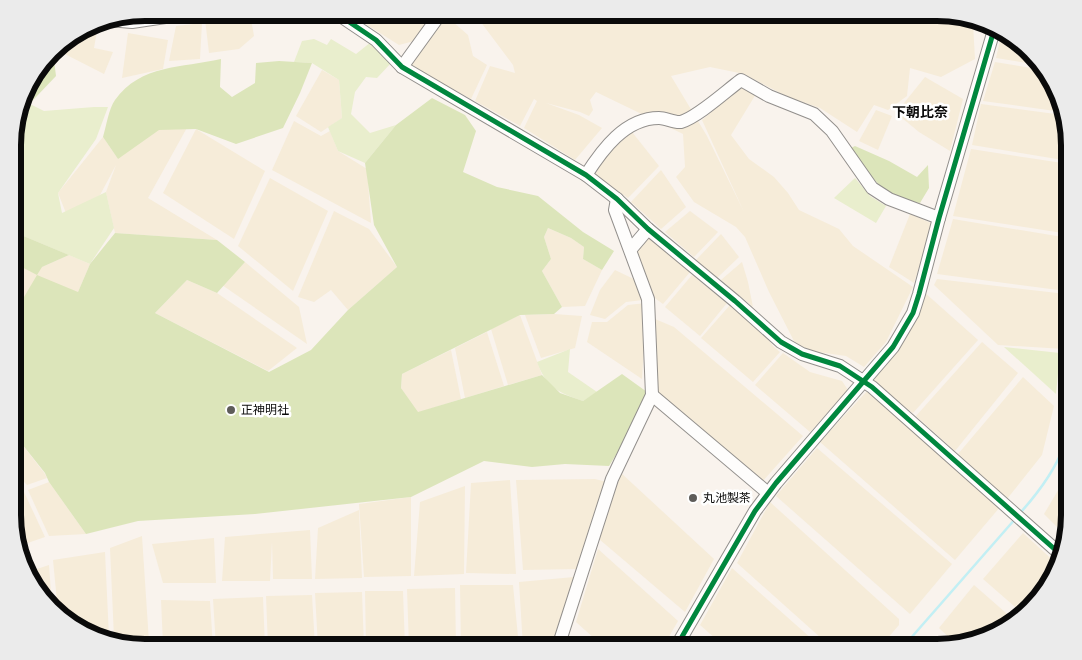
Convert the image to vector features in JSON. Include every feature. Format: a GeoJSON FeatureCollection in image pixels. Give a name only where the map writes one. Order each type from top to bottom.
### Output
{"type":"FeatureCollection","features":[{"type":"Feature","properties":{"kind":"street"},"geometry":{"type":"LineString","coordinates":[[349,21],[376,40],[402,67],[586,175],[616,198],[648,228],[782,342],[802,354],[840,366],[863,381],[908,418],[1055,550]]}},
{"type":"Feature","properties":{"kind":"street"},"geometry":{"type":"LineString","coordinates":[[402,67],[435,21]]}},
{"type":"Feature","properties":{"kind":"street"},"geometry":{"type":"LineString","coordinates":[[681,638],[755,511],[893,347],[913,313],[993,34]]}},
{"type":"Feature","properties":{"kind":"street"},"geometry":{"type":"LineString","coordinates":[[586,175],[620,132],[635,124],[658,118],[680,122],[693,117],[741,80],[769,96],[814,114],[832,131],[872,188],[889,199],[939,218]]}},
{"type":"Feature","properties":{"kind":"street"},"geometry":{"type":"LineString","coordinates":[[561,638],[612,479],[652,396],[648,299],[615,210],[616,198]]}},
{"type":"Feature","properties":{"kind":"street"},"geometry":{"type":"LineString","coordinates":[[631,249],[648,228]]}},
{"type":"Feature","properties":{"kind":"street"},"geometry":{"type":"LineString","coordinates":[[652,396],[768,494]]}},
{"type":"Feature","properties":{"kind":"shaded area"},"geometry":{"type":"Polygon","coordinates":[[[205,21],[251,21],[254,36],[239,49],[209,53],[205,21]]]}},
{"type":"Feature","properties":{"kind":"shaded area"},"geometry":{"type":"Polygon","coordinates":[[[361,21],[429,21],[414,41],[399,45],[361,21]]]}},
{"type":"Feature","properties":{"kind":"shaded area"},"geometry":{"type":"Polygon","coordinates":[[[441,21],[452,21],[468,35],[473,56],[487,65],[471,99],[410,65],[441,21]]]}},
{"type":"Feature","properties":{"kind":"shaded area"},"geometry":{"type":"Polygon","coordinates":[[[480,21],[937,21],[953,22],[973,27],[975,59],[941,77],[910,68],[907,96],[888,110],[874,105],[857,132],[820,108],[788,97],[744,74],[710,67],[671,76],[707,136],[744,212],[702,120],[734,93],[745,87],[756,94],[731,135],[749,159],[774,177],[799,210],[839,229],[853,246],[913,287],[886,342],[864,367],[846,356],[804,350],[796,345],[769,292],[745,237],[736,227],[694,202],[676,177],[685,167],[683,134],[596,92],[590,100],[593,110],[589,116],[546,103],[579,115],[602,128],[575,160],[524,128],[537,101],[534,99],[520,126],[475,101],[490,66],[515,73],[513,65],[480,21]]]}},
{"type":"Feature","properties":{"kind":"shaded area"},"geometry":{"type":"Polygon","coordinates":[[[202,23],[200,59],[169,61],[176,26],[202,23]]]}},
{"type":"Feature","properties":{"kind":"shaded area"},"geometry":{"type":"Polygon","coordinates":[[[97,31],[94,48],[113,52],[104,74],[62,53],[76,42],[97,31]]]}},
{"type":"Feature","properties":{"kind":"shaded area"},"geometry":{"type":"Polygon","coordinates":[[[128,33],[168,40],[163,69],[122,78],[128,33]]]}},
{"type":"Feature","properties":{"kind":"shaded area"},"geometry":{"type":"Polygon","coordinates":[[[1000,39],[1025,57],[1030,64],[996,58],[1000,39]]]}},
{"type":"Feature","properties":{"kind":"shaded area"},"geometry":{"type":"Polygon","coordinates":[[[995,62],[1034,68],[1044,83],[1056,111],[983,101],[995,62]]]}},
{"type":"Feature","properties":{"kind":"shaded area"},"geometry":{"type":"Polygon","coordinates":[[[322,70],[339,80],[342,118],[321,132],[296,116],[322,70]]]}},
{"type":"Feature","properties":{"kind":"shaded area"},"geometry":{"type":"Polygon","coordinates":[[[925,77],[963,99],[950,151],[919,132],[896,113],[925,77]]]}},
{"type":"Feature","properties":{"kind":"shaded area"},"geometry":{"type":"Polygon","coordinates":[[[981,104],[1057,114],[1060,129],[1060,160],[972,145],[981,104]]]}},
{"type":"Feature","properties":{"kind":"shaded area"},"geometry":{"type":"Polygon","coordinates":[[[876,110],[892,116],[878,150],[859,141],[876,110]]]}},
{"type":"Feature","properties":{"kind":"shaded area"},"geometry":{"type":"Polygon","coordinates":[[[294,121],[321,136],[330,131],[338,151],[367,169],[371,223],[272,170],[294,121]]]}},
{"type":"Feature","properties":{"kind":"shaded area"},"geometry":{"type":"Polygon","coordinates":[[[189,124],[148,198],[217,240],[115,233],[106,192],[116,165],[100,195],[66,213],[58,193],[103,137],[118,159],[121,151],[167,125],[189,124]]]}},
{"type":"Feature","properties":{"kind":"shaded area"},"geometry":{"type":"Polygon","coordinates":[[[196,129],[265,171],[234,239],[163,193],[196,129]]]}},
{"type":"Feature","properties":{"kind":"shaded area"},"geometry":{"type":"Polygon","coordinates":[[[632,132],[659,166],[628,198],[595,175],[605,156],[632,132]]]}},
{"type":"Feature","properties":{"kind":"shaded area"},"geometry":{"type":"Polygon","coordinates":[[[971,149],[1060,163],[1060,233],[953,216],[971,149]]]}},
{"type":"Feature","properties":{"kind":"shaded area"},"geometry":{"type":"Polygon","coordinates":[[[661,170],[686,207],[661,229],[631,202],[661,170]]]}},
{"type":"Feature","properties":{"kind":"shaded area"},"geometry":{"type":"Polygon","coordinates":[[[270,178],[328,211],[293,291],[238,246],[270,178]]]}},
{"type":"Feature","properties":{"kind":"shaded area"},"geometry":{"type":"Polygon","coordinates":[[[334,211],[369,229],[397,267],[348,310],[331,290],[314,302],[298,297],[334,211]]]}},
{"type":"Feature","properties":{"kind":"shaded area"},"geometry":{"type":"Polygon","coordinates":[[[690,211],[718,232],[694,257],[665,232],[690,211]]]}},
{"type":"Feature","properties":{"kind":"shaded area"},"geometry":{"type":"Polygon","coordinates":[[[910,214],[933,224],[914,283],[889,267],[910,214]]]}},
{"type":"Feature","properties":{"kind":"shaded area"},"geometry":{"type":"Polygon","coordinates":[[[953,219],[1060,237],[1060,290],[937,274],[953,219]]]}},
{"type":"Feature","properties":{"kind":"shaded area"},"geometry":{"type":"Polygon","coordinates":[[[548,228],[571,238],[584,247],[583,259],[602,270],[585,306],[562,307],[542,271],[551,259],[544,237],[548,228]]]}},
{"type":"Feature","properties":{"kind":"shaded area"},"geometry":{"type":"Polygon","coordinates":[[[721,234],[739,257],[717,278],[696,260],[721,234]]]}},
{"type":"Feature","properties":{"kind":"shaded area"},"geometry":{"type":"Polygon","coordinates":[[[649,236],[690,272],[663,304],[652,296],[637,250],[649,236]]]}},
{"type":"Feature","properties":{"kind":"shaded area"},"geometry":{"type":"Polygon","coordinates":[[[69,255],[90,264],[78,292],[21,312],[21,264],[42,267],[69,255]]]}},
{"type":"Feature","properties":{"kind":"shaded area"},"geometry":{"type":"Polygon","coordinates":[[[245,262],[299,307],[307,344],[222,285],[245,262]]]}},
{"type":"Feature","properties":{"kind":"shaded area"},"geometry":{"type":"Polygon","coordinates":[[[742,262],[748,282],[753,307],[721,280],[742,262]]]}},
{"type":"Feature","properties":{"kind":"shaded area"},"geometry":{"type":"Polygon","coordinates":[[[615,270],[640,282],[643,300],[626,302],[605,319],[590,315],[600,290],[615,270]]]}},
{"type":"Feature","properties":{"kind":"shaded area"},"geometry":{"type":"Polygon","coordinates":[[[692,275],[727,303],[700,336],[665,307],[692,275]]]}},
{"type":"Feature","properties":{"kind":"shaded area"},"geometry":{"type":"Polygon","coordinates":[[[937,279],[1060,293],[1060,349],[998,345],[934,285],[937,279]]]}},
{"type":"Feature","properties":{"kind":"shaded area"},"geometry":{"type":"Polygon","coordinates":[[[187,280],[217,293],[297,348],[268,371],[155,313],[187,280]]]}},
{"type":"Feature","properties":{"kind":"shaded area"},"geometry":{"type":"Polygon","coordinates":[[[924,292],[978,340],[913,413],[869,381],[924,292]]]}},
{"type":"Feature","properties":{"kind":"shaded area"},"geometry":{"type":"Polygon","coordinates":[[[646,303],[642,379],[587,342],[592,322],[607,322],[628,305],[646,303]]]}},
{"type":"Feature","properties":{"kind":"shaded area"},"geometry":{"type":"Polygon","coordinates":[[[730,305],[780,352],[753,382],[701,338],[730,305]]]}},
{"type":"Feature","properties":{"kind":"shaded area"},"geometry":{"type":"Polygon","coordinates":[[[554,314],[582,316],[575,348],[541,358],[525,315],[554,314]]]}},
{"type":"Feature","properties":{"kind":"shaded area"},"geometry":{"type":"Polygon","coordinates":[[[520,315],[542,375],[508,385],[491,329],[520,315]]]}},
{"type":"Feature","properties":{"kind":"shaded area"},"geometry":{"type":"Polygon","coordinates":[[[655,319],[674,327],[803,436],[761,483],[658,392],[653,328],[655,319]]]}},
{"type":"Feature","properties":{"kind":"shaded area"},"geometry":{"type":"Polygon","coordinates":[[[487,332],[504,386],[465,398],[455,348],[487,332]]]}},
{"type":"Feature","properties":{"kind":"shaded area"},"geometry":{"type":"Polygon","coordinates":[[[982,342],[1018,373],[955,451],[916,416],[982,342]]]}},
{"type":"Feature","properties":{"kind":"shaded area"},"geometry":{"type":"Polygon","coordinates":[[[451,350],[461,399],[417,413],[401,388],[402,374],[451,350]]]}},
{"type":"Feature","properties":{"kind":"shaded area"},"geometry":{"type":"Polygon","coordinates":[[[783,353],[810,372],[842,381],[848,390],[810,432],[755,385],[783,353]]]}},
{"type":"Feature","properties":{"kind":"shaded area"},"geometry":{"type":"Polygon","coordinates":[[[1023,377],[1054,406],[1042,455],[1007,499],[958,454],[1023,377]]]}},
{"type":"Feature","properties":{"kind":"shaded area"},"geometry":{"type":"Polygon","coordinates":[[[868,390],[1000,507],[955,560],[820,442],[868,390]]]}},
{"type":"Feature","properties":{"kind":"shaded area"},"geometry":{"type":"Polygon","coordinates":[[[21,443],[47,478],[27,485],[21,479],[21,443]]]}},
{"type":"Feature","properties":{"kind":"shaded area"},"geometry":{"type":"Polygon","coordinates":[[[817,448],[952,564],[910,614],[776,496],[817,448]]]}},
{"type":"Feature","properties":{"kind":"shaded area"},"geometry":{"type":"Polygon","coordinates":[[[621,473],[714,559],[685,612],[599,539],[621,473]]]}},
{"type":"Feature","properties":{"kind":"shaded area"},"geometry":{"type":"Polygon","coordinates":[[[595,479],[607,482],[578,569],[523,570],[516,480],[595,479]]]}},
{"type":"Feature","properties":{"kind":"shaded area"},"geometry":{"type":"Polygon","coordinates":[[[510,480],[516,574],[466,573],[471,483],[510,480]]]}},
{"type":"Feature","properties":{"kind":"shaded area"},"geometry":{"type":"Polygon","coordinates":[[[49,482],[86,534],[49,536],[28,490],[49,482]]]}},
{"type":"Feature","properties":{"kind":"shaded area"},"geometry":{"type":"Polygon","coordinates":[[[465,486],[464,574],[414,576],[420,502],[465,486]]]}},
{"type":"Feature","properties":{"kind":"shaded area"},"geometry":{"type":"Polygon","coordinates":[[[1060,487],[1059,529],[1044,514],[1060,487]]]}},
{"type":"Feature","properties":{"kind":"shaded area"},"geometry":{"type":"Polygon","coordinates":[[[24,492],[45,537],[24,544],[22,531],[21,494],[24,492]]]}},
{"type":"Feature","properties":{"kind":"shaded area"},"geometry":{"type":"Polygon","coordinates":[[[411,497],[411,576],[364,577],[359,504],[411,497]]]}},
{"type":"Feature","properties":{"kind":"shaded area"},"geometry":{"type":"Polygon","coordinates":[[[770,502],[899,619],[899,625],[888,638],[821,638],[737,563],[770,502]]]}},
{"type":"Feature","properties":{"kind":"shaded area"},"geometry":{"type":"Polygon","coordinates":[[[359,510],[362,578],[315,579],[318,528],[359,510]]]}},
{"type":"Feature","properties":{"kind":"shaded area"},"geometry":{"type":"Polygon","coordinates":[[[310,530],[312,579],[273,579],[272,542],[270,581],[222,581],[225,537],[310,530]]]}},
{"type":"Feature","properties":{"kind":"shaded area"},"geometry":{"type":"Polygon","coordinates":[[[1023,533],[1052,560],[1040,584],[1025,603],[1017,609],[983,579],[1023,533]]]}},
{"type":"Feature","properties":{"kind":"shaded area"},"geometry":{"type":"Polygon","coordinates":[[[142,536],[149,639],[129,638],[114,634],[110,548],[142,536]]]}},
{"type":"Feature","properties":{"kind":"shaded area"},"geometry":{"type":"Polygon","coordinates":[[[214,538],[216,583],[163,583],[152,544],[214,538]]]}},
{"type":"Feature","properties":{"kind":"shaded area"},"geometry":{"type":"Polygon","coordinates":[[[598,549],[678,621],[668,638],[594,638],[576,622],[598,549]]]}},
{"type":"Feature","properties":{"kind":"shaded area"},"geometry":{"type":"Polygon","coordinates":[[[105,552],[109,633],[76,618],[57,603],[53,560],[105,552]]]}},
{"type":"Feature","properties":{"kind":"shaded area"},"geometry":{"type":"Polygon","coordinates":[[[49,565],[51,596],[42,584],[34,570],[49,565]]]}},
{"type":"Feature","properties":{"kind":"shaded area"},"geometry":{"type":"Polygon","coordinates":[[[732,568],[811,638],[715,638],[700,625],[732,568]]]}},
{"type":"Feature","properties":{"kind":"shaded area"},"geometry":{"type":"Polygon","coordinates":[[[574,577],[554,638],[522,639],[519,582],[574,577]]]}},
{"type":"Feature","properties":{"kind":"shaded area"},"geometry":{"type":"Polygon","coordinates":[[[460,585],[513,585],[518,639],[461,639],[460,585]]]}},
{"type":"Feature","properties":{"kind":"shaded area"},"geometry":{"type":"Polygon","coordinates":[[[974,585],[1009,615],[992,626],[961,636],[949,637],[939,628],[974,585]]]}},
{"type":"Feature","properties":{"kind":"shaded area"},"geometry":{"type":"Polygon","coordinates":[[[455,588],[456,639],[409,639],[407,589],[455,588]]]}},
{"type":"Feature","properties":{"kind":"shaded area"},"geometry":{"type":"Polygon","coordinates":[[[365,591],[403,591],[405,639],[366,639],[365,591]]]}},
{"type":"Feature","properties":{"kind":"shaded area"},"geometry":{"type":"Polygon","coordinates":[[[362,592],[364,639],[318,639],[315,593],[362,592]]]}},
{"type":"Feature","properties":{"kind":"shaded area"},"geometry":{"type":"Polygon","coordinates":[[[312,595],[315,639],[268,639],[266,596],[312,595]]]}},
{"type":"Feature","properties":{"kind":"shaded area"},"geometry":{"type":"Polygon","coordinates":[[[263,597],[265,639],[215,639],[213,599],[263,597]]]}},
{"type":"Feature","properties":{"kind":"shaded area"},"geometry":{"type":"Polygon","coordinates":[[[161,600],[210,601],[212,639],[163,639],[161,600]]]}},
{"type":"Feature","properties":{"kind":"green space"},"geometry":{"type":"Polygon","coordinates":[[[314,39],[327,45],[331,39],[356,54],[371,42],[392,62],[377,78],[366,77],[355,92],[351,114],[370,133],[396,125],[365,163],[338,151],[328,127],[342,118],[339,80],[312,63],[294,62],[302,41],[314,39]]]}},
{"type":"Feature","properties":{"kind":"green space"},"geometry":{"type":"Polygon","coordinates":[[[221,59],[220,87],[232,97],[255,83],[256,63],[279,61],[312,63],[283,128],[236,144],[196,129],[159,130],[118,159],[103,137],[113,103],[125,88],[137,80],[163,69],[221,59]]]}},
{"type":"Feature","properties":{"kind":"green space"},"geometry":{"type":"Polygon","coordinates":[[[54,61],[56,76],[28,106],[42,76],[54,61]]]}},
{"type":"Feature","properties":{"kind":"green space"},"geometry":{"type":"Polygon","coordinates":[[[432,98],[465,115],[476,131],[463,172],[497,187],[538,196],[583,232],[614,251],[602,270],[583,259],[584,247],[571,238],[548,228],[544,237],[551,259],[542,271],[562,307],[554,314],[520,315],[402,374],[401,388],[418,412],[542,375],[560,393],[583,401],[622,374],[647,392],[624,442],[609,466],[565,464],[532,467],[484,461],[411,497],[255,514],[138,521],[86,534],[49,482],[45,473],[21,443],[21,302],[37,275],[78,292],[90,264],[115,233],[217,240],[245,262],[217,293],[187,280],[155,313],[269,372],[311,350],[348,310],[397,267],[374,225],[365,163],[396,125],[432,98]]]}},
{"type":"Feature","properties":{"kind":"green space"},"geometry":{"type":"Polygon","coordinates":[[[30,104],[44,111],[108,107],[96,139],[58,193],[62,213],[106,192],[114,228],[90,264],[21,235],[21,145],[22,129],[28,106],[30,104]]]}},
{"type":"Feature","properties":{"kind":"green space"},"geometry":{"type":"Polygon","coordinates":[[[855,146],[889,161],[917,177],[928,165],[929,188],[920,203],[897,197],[879,184],[851,148],[855,146]]]}},
{"type":"Feature","properties":{"kind":"green space"},"geometry":{"type":"Polygon","coordinates":[[[855,178],[870,196],[886,206],[876,223],[834,198],[855,178]]]}},
{"type":"Feature","properties":{"kind":"green space"},"geometry":{"type":"Polygon","coordinates":[[[21,235],[69,255],[42,267],[37,275],[21,267],[21,235]]]}},
{"type":"Feature","properties":{"kind":"green space"},"geometry":{"type":"Polygon","coordinates":[[[1004,347],[1060,353],[1056,394],[1004,347]]]}},
{"type":"Feature","properties":{"kind":"green space"},"geometry":{"type":"Polygon","coordinates":[[[570,349],[568,372],[597,392],[583,401],[554,388],[545,378],[537,362],[570,349]]]}},
{"type":"Feature","properties":{"kind":"waterway"},"geometry":{"type":"LineString","coordinates":[[1021,512],[1040,489],[1060,455]]}},
{"type":"Feature","properties":{"kind":"waterway"},"geometry":{"type":"LineString","coordinates":[[911,638],[1016,518]]}},
{"type":"Feature","properties":{"kind":"cycle path"},"geometry":{"type":"LineString","coordinates":[[348,21],[376,40],[402,67],[586,175],[617,199],[648,229],[781,342],[802,354],[840,366],[872,387],[1055,550]]}},
{"type":"Feature","properties":{"kind":"cycle path"},"geometry":{"type":"LineString","coordinates":[[681,638],[755,511],[776,483],[893,347],[913,313],[993,34]]}},
{"type":"Feature","properties":{"kind":"place","name":"正神明社"},"geometry":{"type":"Point","coordinates":[231,410]}},
{"type":"Feature","properties":{"kind":"place","name":"丸池製茶"},"geometry":{"type":"Point","coordinates":[693,498]}},
{"type":"Feature","properties":{"kind":"district","name":"下朝比奈"},"geometry":{"type":"Point","coordinates":[920,112]}}]}
